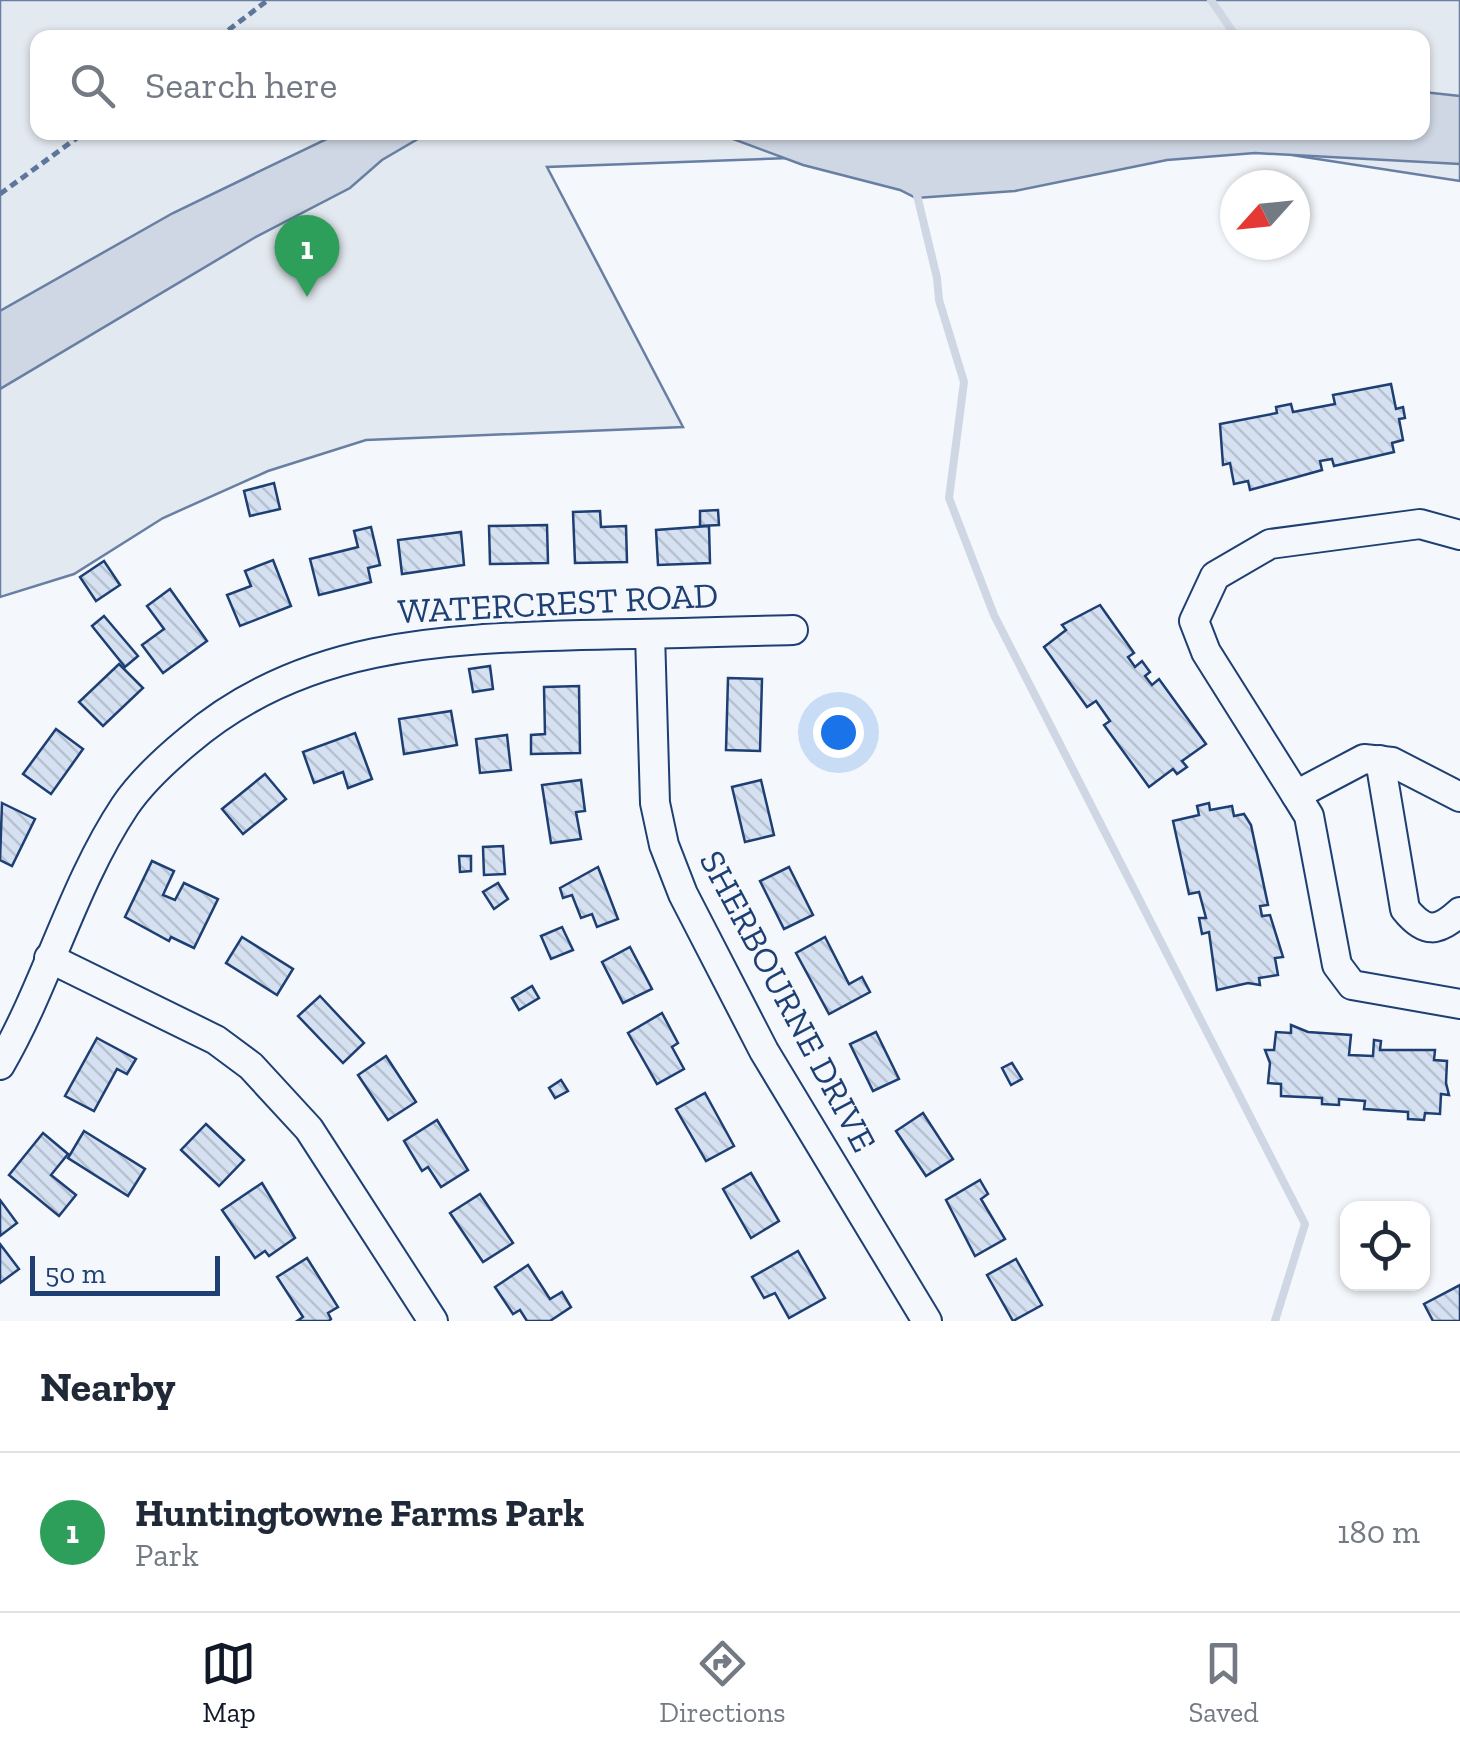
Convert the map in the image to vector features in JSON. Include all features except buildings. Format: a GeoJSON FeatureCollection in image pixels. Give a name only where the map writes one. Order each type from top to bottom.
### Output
{"type":"FeatureCollection","features":[{"type":"Feature","properties":{"kind":"street"},"geometry":{"type":"LineString","coordinates":[[1460,535],[1420,524],[1270,544],[1215,576],[1194,620],[1206,652],[1309,816],[1337,965],[1352,985],[1460,1004]]}},
{"type":"Feature","properties":{"kind":"street","name":"WATERCREST ROAD"},"geometry":{"type":"LineString","coordinates":[[0,1064],[101,844],[128,802],[164,761],[207,724],[255,694],[328,664],[441,641],[793,630]]}},
{"type":"Feature","properties":{"kind":"street","name":"SHERBOURNE DRIVE"},"geometry":{"type":"LineString","coordinates":[[650,634],[654,803],[664,846],[683,894],[764,1051],[927,1321]]}},
{"type":"Feature","properties":{"kind":"street"},"geometry":{"type":"LineString","coordinates":[[1296,795],[1364,759],[1392,762],[1460,797]]}},
{"type":"Feature","properties":{"kind":"street"},"geometry":{"type":"LineString","coordinates":[[1380,760],[1405,909],[1416,922],[1430,928],[1445,926],[1460,912]]}},
{"type":"Feature","properties":{"kind":"street"},"geometry":{"type":"LineString","coordinates":[[49,958],[216,1040],[252,1066],[310,1129],[434,1321]]}},
{"type":"Feature","properties":{"kind":"path"},"geometry":{"type":"LineString","coordinates":[[229,30],[268,0]]}},
{"type":"Feature","properties":{"kind":"path"},"geometry":{"type":"LineString","coordinates":[[0,194],[75,140]]}},
{"type":"Feature","properties":{"kind":"shaded area"},"geometry":{"type":"Polygon","coordinates":[[[0,0],[1460,0],[1460,181],[1216,140],[1430,140],[1430,30],[30,30],[30,140],[979,140],[790,158],[547,167],[683,427],[366,440],[268,471],[163,518],[74,574],[0,597],[0,0]]]}},
{"type":"Feature","properties":{"kind":"shaded area"},"geometry":{"type":"Polygon","coordinates":[[[1430,93],[1460,96],[1460,164],[1255,153],[1167,160],[1015,191],[916,198],[900,190],[803,165],[736,140],[1430,140],[1430,93]]]}},
{"type":"Feature","properties":{"kind":"shaded area"},"geometry":{"type":"Polygon","coordinates":[[[324,140],[416,140],[382,160],[350,188],[254,238],[0,389],[0,311],[173,213],[324,140]]]}},
{"type":"Feature","properties":{"kind":"waterway"},"geometry":{"type":"LineString","coordinates":[[1211,0],[1232,30]]}},
{"type":"Feature","properties":{"kind":"waterway"},"geometry":{"type":"LineString","coordinates":[[916,191],[939,300],[964,382],[949,498],[994,615],[1305,1224],[1275,1321]]}},
{"type":"Feature","properties":{"kind":"place","name":"Huntingtowne Farms Park"},"geometry":{"type":"Point","coordinates":[307,297]}}]}
